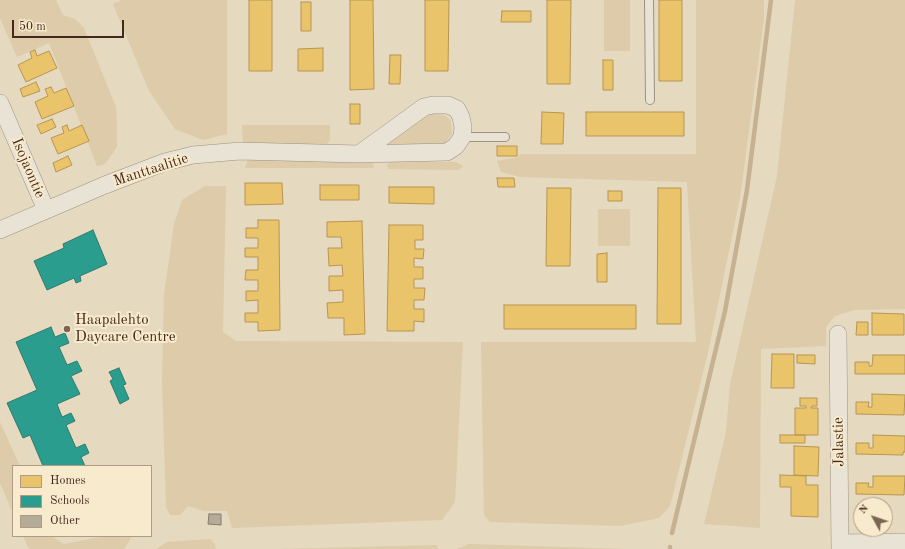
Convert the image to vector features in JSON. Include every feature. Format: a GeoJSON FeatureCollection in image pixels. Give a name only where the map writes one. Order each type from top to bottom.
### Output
{"type":"FeatureCollection","features":[{"type":"Feature","properties":{"kind":"street","name":"Isojaontie"},"geometry":{"type":"LineString","coordinates":[[0,103],[46,210]]}},
{"type":"Feature","properties":{"kind":"street"},"geometry":{"type":"LineString","coordinates":[[359,154],[418,111],[433,105],[448,105],[457,109],[461,117],[463,127],[462,137]]}},
{"type":"Feature","properties":{"kind":"street","name":"Manttaalitie"},"geometry":{"type":"LineString","coordinates":[[0,230],[165,162],[193,156],[240,151],[359,154],[442,153],[452,150],[462,137]]}},
{"type":"Feature","properties":{"kind":"street","name":"Jalastie"},"geometry":{"type":"LineString","coordinates":[[838,334],[840,546]]}},
{"type":"Feature","properties":{"kind":"street"},"geometry":{"type":"LineString","coordinates":[[840,546],[905,542]]}},
{"type":"Feature","properties":{"kind":"lane"},"geometry":{"type":"LineString","coordinates":[[649,0],[650,100]]}},
{"type":"Feature","properties":{"kind":"lane"},"geometry":{"type":"LineString","coordinates":[[462,137],[505,137]]}},
{"type":"Feature","properties":{"kind":"shaded area"},"geometry":{"type":"Polygon","coordinates":[[[0,0],[56,0],[63,15],[75,19],[84,28],[116,107],[117,147],[105,164],[97,166],[49,43],[17,57],[0,18],[0,0]]]}},
{"type":"Feature","properties":{"kind":"shaded area"},"geometry":{"type":"Polygon","coordinates":[[[122,0],[227,0],[227,134],[203,140],[175,129],[149,91],[113,4],[122,0]]]}},
{"type":"Feature","properties":{"kind":"shaded area"},"geometry":{"type":"Polygon","coordinates":[[[604,0],[630,0],[630,51],[604,51],[604,0]]]}},
{"type":"Feature","properties":{"kind":"shaded area"},"geometry":{"type":"Polygon","coordinates":[[[696,0],[764,0],[764,18],[740,198],[708,352],[670,506],[659,518],[620,526],[490,522],[484,515],[481,342],[696,342],[687,182],[520,177],[501,172],[497,161],[517,157],[521,154],[696,154],[696,0]]]}},
{"type":"Feature","properties":{"kind":"shaded area"},"geometry":{"type":"Polygon","coordinates":[[[795,0],[905,0],[905,309],[854,310],[835,316],[826,327],[826,346],[761,349],[760,528],[704,524],[726,432],[730,384],[777,176],[795,0]]]}},
{"type":"Feature","properties":{"kind":"shaded area"},"geometry":{"type":"Polygon","coordinates":[[[432,113],[445,115],[451,121],[452,134],[445,143],[436,146],[387,145],[422,118],[432,113]]]}},
{"type":"Feature","properties":{"kind":"shaded area"},"geometry":{"type":"Polygon","coordinates":[[[242,125],[330,125],[330,140],[326,145],[243,145],[242,125]]]}},
{"type":"Feature","properties":{"kind":"shaded area"},"geometry":{"type":"Polygon","coordinates":[[[248,159],[372,161],[374,168],[245,168],[248,159]]]}},
{"type":"Feature","properties":{"kind":"shaded area"},"geometry":{"type":"Polygon","coordinates":[[[391,161],[456,162],[463,166],[459,170],[388,169],[387,165],[391,161]]]}},
{"type":"Feature","properties":{"kind":"shaded area"},"geometry":{"type":"Polygon","coordinates":[[[205,186],[226,186],[223,332],[236,341],[463,342],[455,502],[442,520],[232,528],[227,511],[204,511],[188,506],[180,515],[170,515],[166,507],[162,381],[164,295],[174,224],[182,200],[205,186]]]}},
{"type":"Feature","properties":{"kind":"shaded area"},"geometry":{"type":"Polygon","coordinates":[[[598,209],[630,209],[630,246],[598,246],[598,209]]]}},
{"type":"Feature","properties":{"kind":"shaded area"},"geometry":{"type":"Polygon","coordinates":[[[0,422],[20,465],[12,465],[12,511],[0,483],[0,422]]]}},
{"type":"Feature","properties":{"kind":"shaded area"},"geometry":{"type":"Polygon","coordinates":[[[23,537],[53,537],[64,544],[100,537],[131,537],[124,549],[29,549],[23,537]]]}},
{"type":"Feature","properties":{"kind":"shaded area"},"geometry":{"type":"Polygon","coordinates":[[[210,539],[215,544],[216,549],[156,549],[167,542],[210,539]]]}},
{"type":"Feature","properties":{"kind":"shaded area"},"geometry":{"type":"Polygon","coordinates":[[[469,544],[627,549],[457,549],[469,544]]]}},
{"type":"Feature","properties":{"kind":"shaded area"},"geometry":{"type":"Polygon","coordinates":[[[437,545],[438,549],[277,549],[437,545]]]}},
{"type":"Feature","properties":{"kind":"building: Homes"},"geometry":{"type":"Polygon","coordinates":[[[249,0],[272,0],[272,71],[249,71],[249,0]]]}},
{"type":"Feature","properties":{"kind":"building: Homes"},"geometry":{"type":"Polygon","coordinates":[[[350,0],[373,0],[374,89],[350,90],[350,0]]]}},
{"type":"Feature","properties":{"kind":"building: Homes"},"geometry":{"type":"Polygon","coordinates":[[[425,0],[449,0],[448,71],[425,71],[425,0]]]}},
{"type":"Feature","properties":{"kind":"building: Homes"},"geometry":{"type":"Polygon","coordinates":[[[547,0],[571,0],[570,84],[547,84],[547,0]]]}},
{"type":"Feature","properties":{"kind":"building: Homes"},"geometry":{"type":"Polygon","coordinates":[[[659,0],[682,0],[682,81],[659,81],[659,0]]]}},
{"type":"Feature","properties":{"kind":"building: Homes"},"geometry":{"type":"Polygon","coordinates":[[[301,2],[311,2],[311,31],[301,31],[301,2]]]}},
{"type":"Feature","properties":{"kind":"building: Homes"},"geometry":{"type":"Polygon","coordinates":[[[502,11],[531,11],[531,22],[501,22],[502,11]]]}},
{"type":"Feature","properties":{"kind":"building: Homes"},"geometry":{"type":"Polygon","coordinates":[[[323,48],[323,71],[298,71],[298,49],[323,48]]]}},
{"type":"Feature","properties":{"kind":"building: Homes"},"geometry":{"type":"Polygon","coordinates":[[[35,50],[37,56],[49,51],[57,68],[26,82],[18,65],[32,58],[30,52],[35,50]]]}},
{"type":"Feature","properties":{"kind":"building: Homes"},"geometry":{"type":"Polygon","coordinates":[[[390,55],[401,55],[400,84],[389,84],[390,55]]]}},
{"type":"Feature","properties":{"kind":"building: Homes"},"geometry":{"type":"Polygon","coordinates":[[[603,60],[613,60],[613,90],[603,90],[603,60]]]}},
{"type":"Feature","properties":{"kind":"building: Homes"},"geometry":{"type":"Polygon","coordinates":[[[36,82],[40,91],[23,97],[20,89],[36,82]]]}},
{"type":"Feature","properties":{"kind":"building: Homes"},"geometry":{"type":"Polygon","coordinates":[[[51,87],[54,93],[66,88],[74,106],[42,119],[35,102],[48,96],[45,89],[51,87]]]}},
{"type":"Feature","properties":{"kind":"building: Homes"},"geometry":{"type":"Polygon","coordinates":[[[350,104],[360,104],[360,124],[350,124],[350,104]]]}},
{"type":"Feature","properties":{"kind":"building: Homes"},"geometry":{"type":"Polygon","coordinates":[[[542,112],[564,113],[563,144],[541,144],[542,112]]]}},
{"type":"Feature","properties":{"kind":"building: Homes"},"geometry":{"type":"Polygon","coordinates":[[[586,112],[684,112],[684,136],[586,136],[586,112]]]}},
{"type":"Feature","properties":{"kind":"building: Homes"},"geometry":{"type":"Polygon","coordinates":[[[52,119],[56,127],[41,134],[37,125],[52,119]]]}},
{"type":"Feature","properties":{"kind":"building: Homes"},"geometry":{"type":"Polygon","coordinates":[[[67,125],[69,131],[82,125],[89,141],[58,154],[51,138],[64,133],[62,127],[67,125]]]}},
{"type":"Feature","properties":{"kind":"building: Homes"},"geometry":{"type":"Polygon","coordinates":[[[497,146],[517,146],[517,156],[497,156],[497,146]]]}},
{"type":"Feature","properties":{"kind":"building: Homes"},"geometry":{"type":"Polygon","coordinates":[[[68,156],[72,165],[56,172],[53,163],[68,156]]]}},
{"type":"Feature","properties":{"kind":"building: Homes"},"geometry":{"type":"Polygon","coordinates":[[[497,178],[514,178],[515,187],[498,187],[497,178]]]}},
{"type":"Feature","properties":{"kind":"building: Homes"},"geometry":{"type":"Polygon","coordinates":[[[245,183],[282,183],[283,204],[245,205],[245,183]]]}},
{"type":"Feature","properties":{"kind":"building: Homes"},"geometry":{"type":"Polygon","coordinates":[[[320,185],[359,185],[359,200],[320,200],[320,185]]]}},
{"type":"Feature","properties":{"kind":"building: Homes"},"geometry":{"type":"Polygon","coordinates":[[[389,187],[434,187],[434,204],[389,203],[389,187]]]}},
{"type":"Feature","properties":{"kind":"building: Homes"},"geometry":{"type":"Polygon","coordinates":[[[547,188],[571,188],[570,266],[546,266],[547,188]]]}},
{"type":"Feature","properties":{"kind":"building: Homes"},"geometry":{"type":"Polygon","coordinates":[[[658,188],[681,188],[681,324],[657,324],[658,188]]]}},
{"type":"Feature","properties":{"kind":"building: Homes"},"geometry":{"type":"Polygon","coordinates":[[[608,191],[622,191],[622,201],[608,201],[608,191]]]}},
{"type":"Feature","properties":{"kind":"building: Homes"},"geometry":{"type":"Polygon","coordinates":[[[258,220],[279,220],[280,330],[258,331],[258,322],[245,322],[245,313],[258,313],[258,300],[246,301],[246,291],[258,291],[258,280],[245,280],[246,270],[258,270],[258,257],[245,257],[245,248],[258,248],[258,238],[246,238],[246,228],[258,228],[258,220]]]}},
{"type":"Feature","properties":{"kind":"building: Homes"},"geometry":{"type":"Polygon","coordinates":[[[362,221],[365,334],[344,335],[344,318],[328,318],[327,303],[343,302],[343,290],[329,291],[329,276],[343,276],[342,265],[329,266],[328,248],[342,248],[341,237],[327,237],[327,222],[362,221]]]}},
{"type":"Feature","properties":{"kind":"building: Homes"},"geometry":{"type":"Polygon","coordinates":[[[389,225],[423,225],[423,240],[415,240],[415,249],[424,249],[423,259],[414,258],[414,267],[423,267],[423,279],[414,279],[414,288],[425,288],[424,300],[414,300],[414,309],[424,309],[424,322],[414,321],[414,331],[387,331],[389,225]]]}},
{"type":"Feature","properties":{"kind":"building: Homes"},"geometry":{"type":"Polygon","coordinates":[[[607,253],[607,282],[597,282],[597,254],[607,253]]]}},
{"type":"Feature","properties":{"kind":"building: Homes"},"geometry":{"type":"Polygon","coordinates":[[[504,305],[636,305],[636,329],[504,329],[504,305]]]}},
{"type":"Feature","properties":{"kind":"building: Homes"},"geometry":{"type":"Polygon","coordinates":[[[872,313],[904,314],[904,335],[872,335],[872,313]]]}},
{"type":"Feature","properties":{"kind":"building: Homes"},"geometry":{"type":"Polygon","coordinates":[[[857,322],[868,322],[868,335],[856,335],[857,322]]]}},
{"type":"Feature","properties":{"kind":"building: Homes"},"geometry":{"type":"Polygon","coordinates":[[[772,354],[794,354],[794,388],[771,388],[772,354]]]}},
{"type":"Feature","properties":{"kind":"building: Homes"},"geometry":{"type":"Polygon","coordinates":[[[797,355],[815,355],[815,364],[797,363],[797,355]]]}},
{"type":"Feature","properties":{"kind":"building: Homes"},"geometry":{"type":"Polygon","coordinates":[[[873,355],[905,355],[905,374],[855,374],[855,362],[869,362],[869,366],[872,366],[873,355]]]}},
{"type":"Feature","properties":{"kind":"building: Homes"},"geometry":{"type":"Polygon","coordinates":[[[872,394],[905,395],[904,415],[856,414],[856,402],[869,402],[868,407],[872,407],[872,394]]]}},
{"type":"Feature","properties":{"kind":"building: Homes"},"geometry":{"type":"Polygon","coordinates":[[[800,398],[817,398],[817,406],[812,406],[811,408],[818,408],[818,435],[795,435],[795,408],[806,408],[806,406],[800,406],[800,398]]]}},
{"type":"Feature","properties":{"kind":"building: Homes"},"geometry":{"type":"Polygon","coordinates":[[[780,435],[805,435],[805,443],[780,443],[780,435]]]}},
{"type":"Feature","properties":{"kind":"building: Homes"},"geometry":{"type":"Polygon","coordinates":[[[873,435],[905,436],[905,452],[903,452],[903,455],[856,454],[856,443],[869,443],[869,448],[873,448],[873,435]]]}},
{"type":"Feature","properties":{"kind":"building: Homes"},"geometry":{"type":"Polygon","coordinates":[[[794,446],[819,447],[818,476],[794,475],[794,446]]]}},
{"type":"Feature","properties":{"kind":"building: Homes"},"geometry":{"type":"Polygon","coordinates":[[[780,475],[806,476],[806,485],[818,485],[818,517],[791,516],[791,487],[780,487],[780,475]]]}},
{"type":"Feature","properties":{"kind":"building: Homes"},"geometry":{"type":"Polygon","coordinates":[[[873,476],[905,476],[904,495],[856,494],[856,483],[869,483],[868,487],[873,487],[873,476]]]}},
{"type":"Feature","properties":{"kind":"building: Schools"},"geometry":{"type":"Polygon","coordinates":[[[93,230],[107,264],[80,276],[81,281],[76,283],[74,278],[47,290],[34,261],[64,248],[63,244],[93,230]]]}},
{"type":"Feature","properties":{"kind":"building: Schools"},"geometry":{"type":"Polygon","coordinates":[[[51,327],[55,337],[65,333],[69,343],[59,347],[67,365],[77,361],[82,371],[71,376],[80,394],[57,404],[62,417],[71,413],[75,421],[66,425],[76,448],[85,444],[89,453],[81,457],[85,465],[43,465],[30,435],[23,438],[7,403],[37,390],[16,342],[51,327]]]}},
{"type":"Feature","properties":{"kind":"building: Schools"},"geometry":{"type":"Polygon","coordinates":[[[119,368],[126,384],[123,385],[129,399],[120,404],[110,381],[113,379],[109,372],[119,368]]]}},
{"type":"Feature","properties":{"kind":"building: Other"},"geometry":{"type":"Polygon","coordinates":[[[209,514],[221,514],[221,525],[208,524],[209,514]]]}},
{"type":"Feature","properties":{"kind":"waterway"},"geometry":{"type":"LineString","coordinates":[[672,533],[725,311],[747,190],[771,0]]}},
{"type":"Feature","properties":{"kind":"place","name":"Haapalehto Daycare Centre"},"geometry":{"type":"Point","coordinates":[67,329]}}]}
